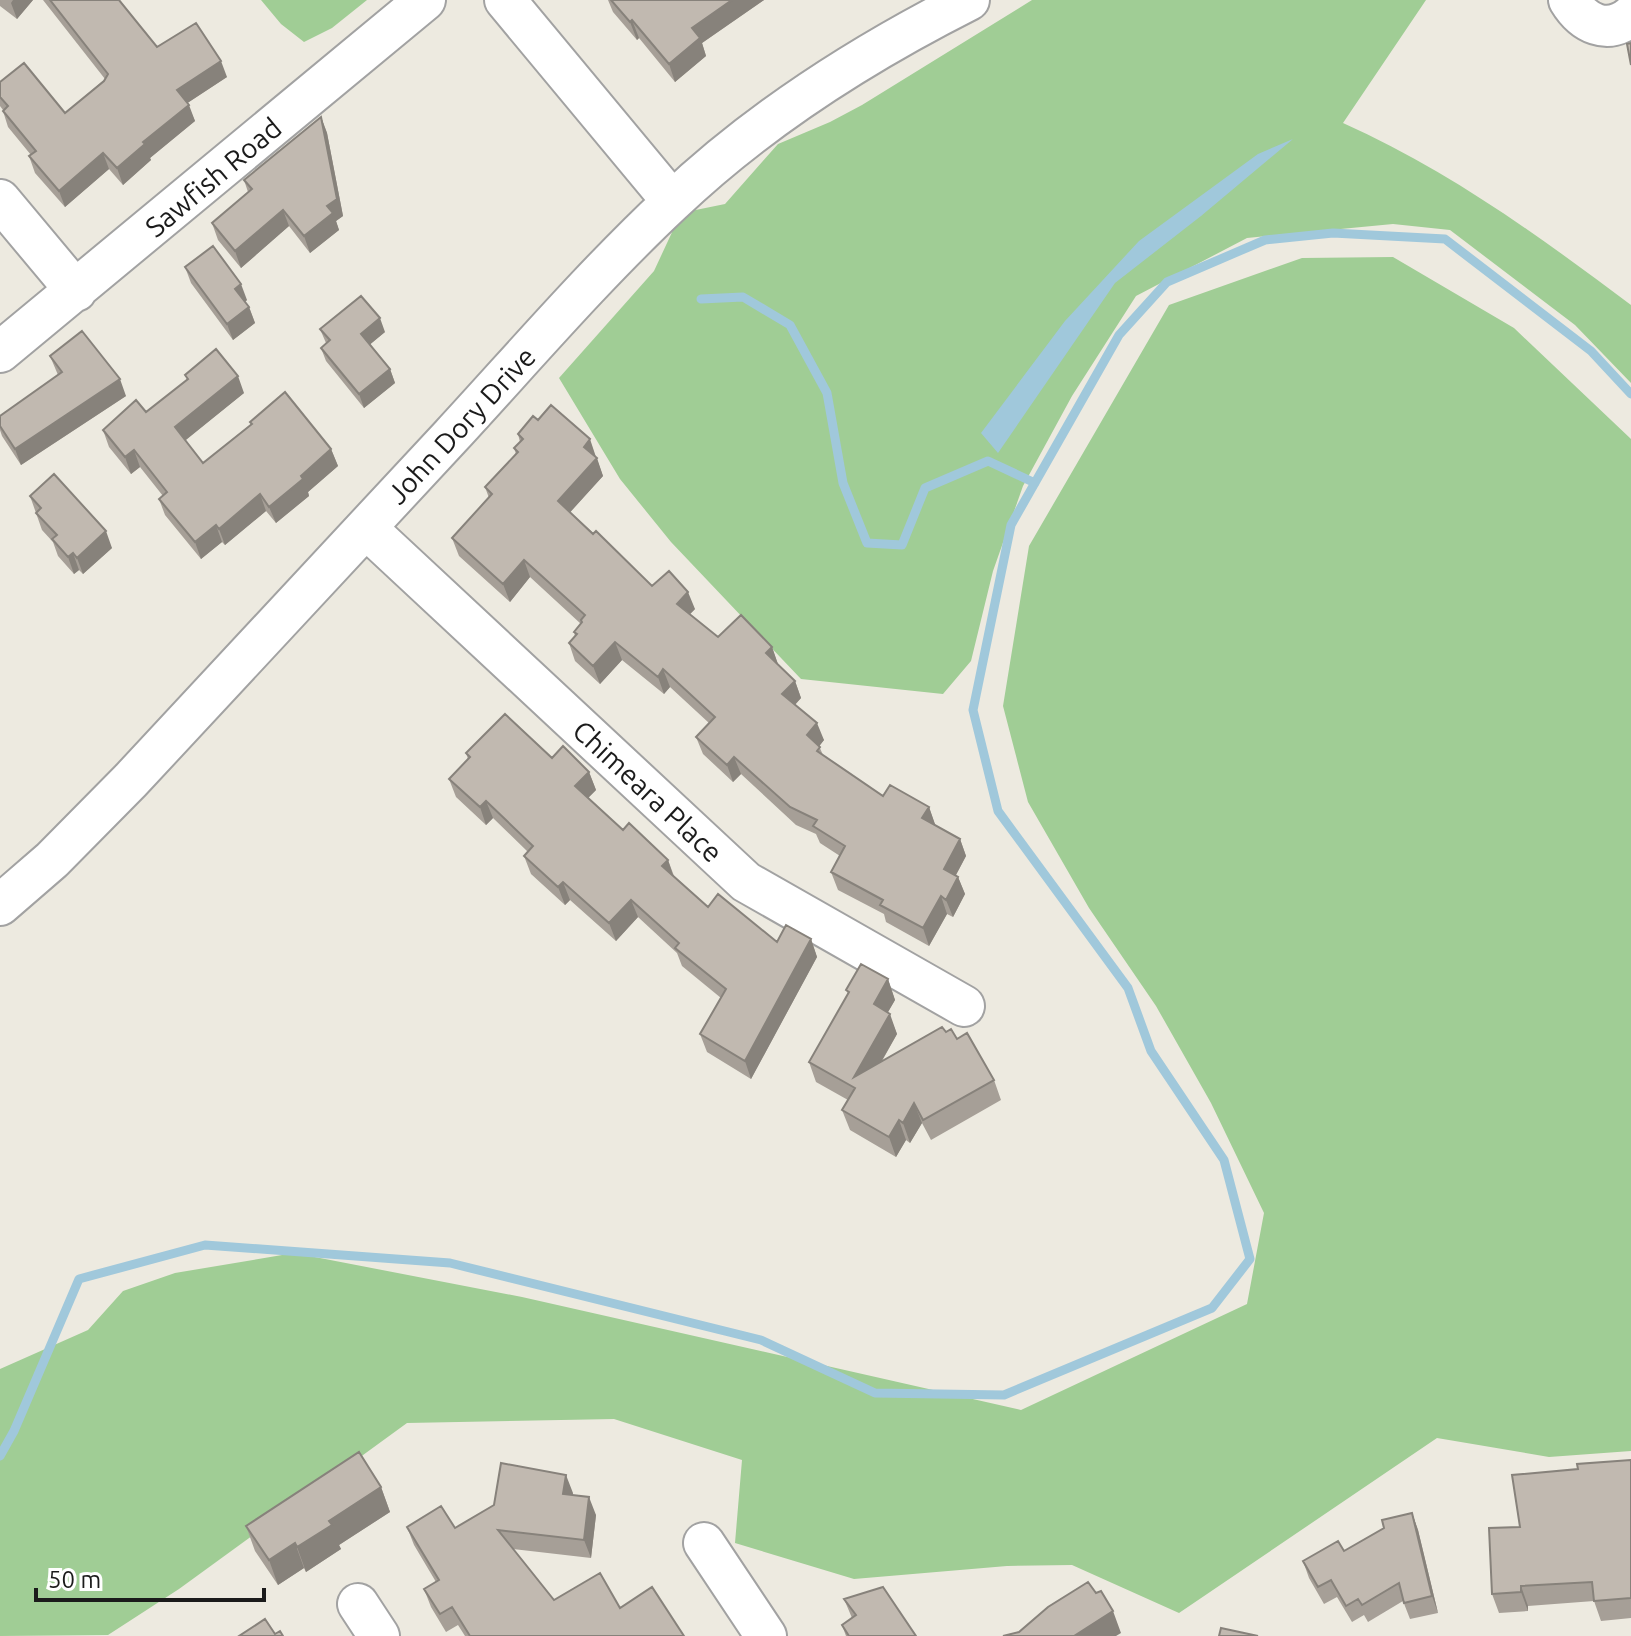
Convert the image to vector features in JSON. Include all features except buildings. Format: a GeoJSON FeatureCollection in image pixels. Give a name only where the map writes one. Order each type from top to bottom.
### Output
{"type":"FeatureCollection","features":[{"type":"Feature","properties":{"kind":"street","name":"Sawfish Road"},"geometry":{"type":"LineString","coordinates":[[0,352],[425,0]]}},
{"type":"Feature","properties":{"kind":"street"},"geometry":{"type":"LineString","coordinates":[[505,0],[672,201]]}},
{"type":"Feature","properties":{"kind":"street","name":"John Dory Drive"},"geometry":{"type":"LineString","coordinates":[[0,905],[86,827],[672,201],[762,127],[817,88],[884,46],[969,0]]}},
{"type":"Feature","properties":{"kind":"street"},"geometry":{"type":"LineString","coordinates":[[1569,0],[1587,21],[1609,26],[1631,16]]}},
{"type":"Feature","properties":{"kind":"street"},"geometry":{"type":"LineString","coordinates":[[0,200],[76,291]]}},
{"type":"Feature","properties":{"kind":"street","name":"Chimeara Place"},"geometry":{"type":"LineString","coordinates":[[366,528],[746,882],[964,1006]]}},
{"type":"Feature","properties":{"kind":"street"},"geometry":{"type":"LineString","coordinates":[[704,1543],[766,1636]]}},
{"type":"Feature","properties":{"kind":"green space"},"geometry":{"type":"Polygon","coordinates":[[[261,0],[367,0],[332,28],[304,42],[281,24],[261,0]]]}},
{"type":"Feature","properties":{"kind":"green space"},"geometry":{"type":"Polygon","coordinates":[[[1032,0],[1426,0],[1343,123],[1456,183],[1527,229],[1631,305],[1631,383],[1575,325],[1450,230],[1393,224],[1247,238],[1136,296],[1072,396],[1023,486],[993,571],[971,661],[943,694],[801,679],[671,542],[620,479],[559,378],[654,271],[681,213],[725,204],[778,144],[862,105],[1032,0]]]}},
{"type":"Feature","properties":{"kind":"green space"},"geometry":{"type":"Polygon","coordinates":[[[1393,257],[1514,328],[1631,439],[1631,1451],[1549,1457],[1437,1438],[1179,1613],[1072,1565],[1007,1566],[854,1579],[735,1543],[742,1460],[614,1419],[407,1423],[179,1589],[108,1635],[0,1636],[0,1369],[88,1330],[123,1291],[175,1273],[294,1253],[522,1297],[1021,1410],[1247,1304],[1264,1213],[1211,1103],[1156,1006],[1089,908],[1028,802],[1003,706],[1029,546],[1169,305],[1302,258],[1393,257]]]}},
{"type":"Feature","properties":{"kind":"water"},"geometry":{"type":"Polygon","coordinates":[[[1293,139],[1115,283],[998,453],[981,433],[1065,321],[1139,241],[1258,154],[1293,139]]]}},
{"type":"Feature","properties":{"kind":"waterway"},"geometry":{"type":"LineString","coordinates":[[0,1456],[14,1431],[79,1279],[205,1245],[450,1263],[761,1340],[875,1393],[1004,1395],[1212,1308],[1250,1259],[1224,1160],[1151,1051],[1128,988],[998,811],[973,710],[1011,525],[1119,335],[1167,282],[1265,240],[1333,233],[1445,239],[1591,351],[1631,394]]}},
{"type":"Feature","properties":{"kind":"waterway"},"geometry":{"type":"LineString","coordinates":[[701,299],[743,297],[790,325],[827,393],[843,483],[867,543],[902,545],[925,488],[988,461],[1035,483]]}}]}
